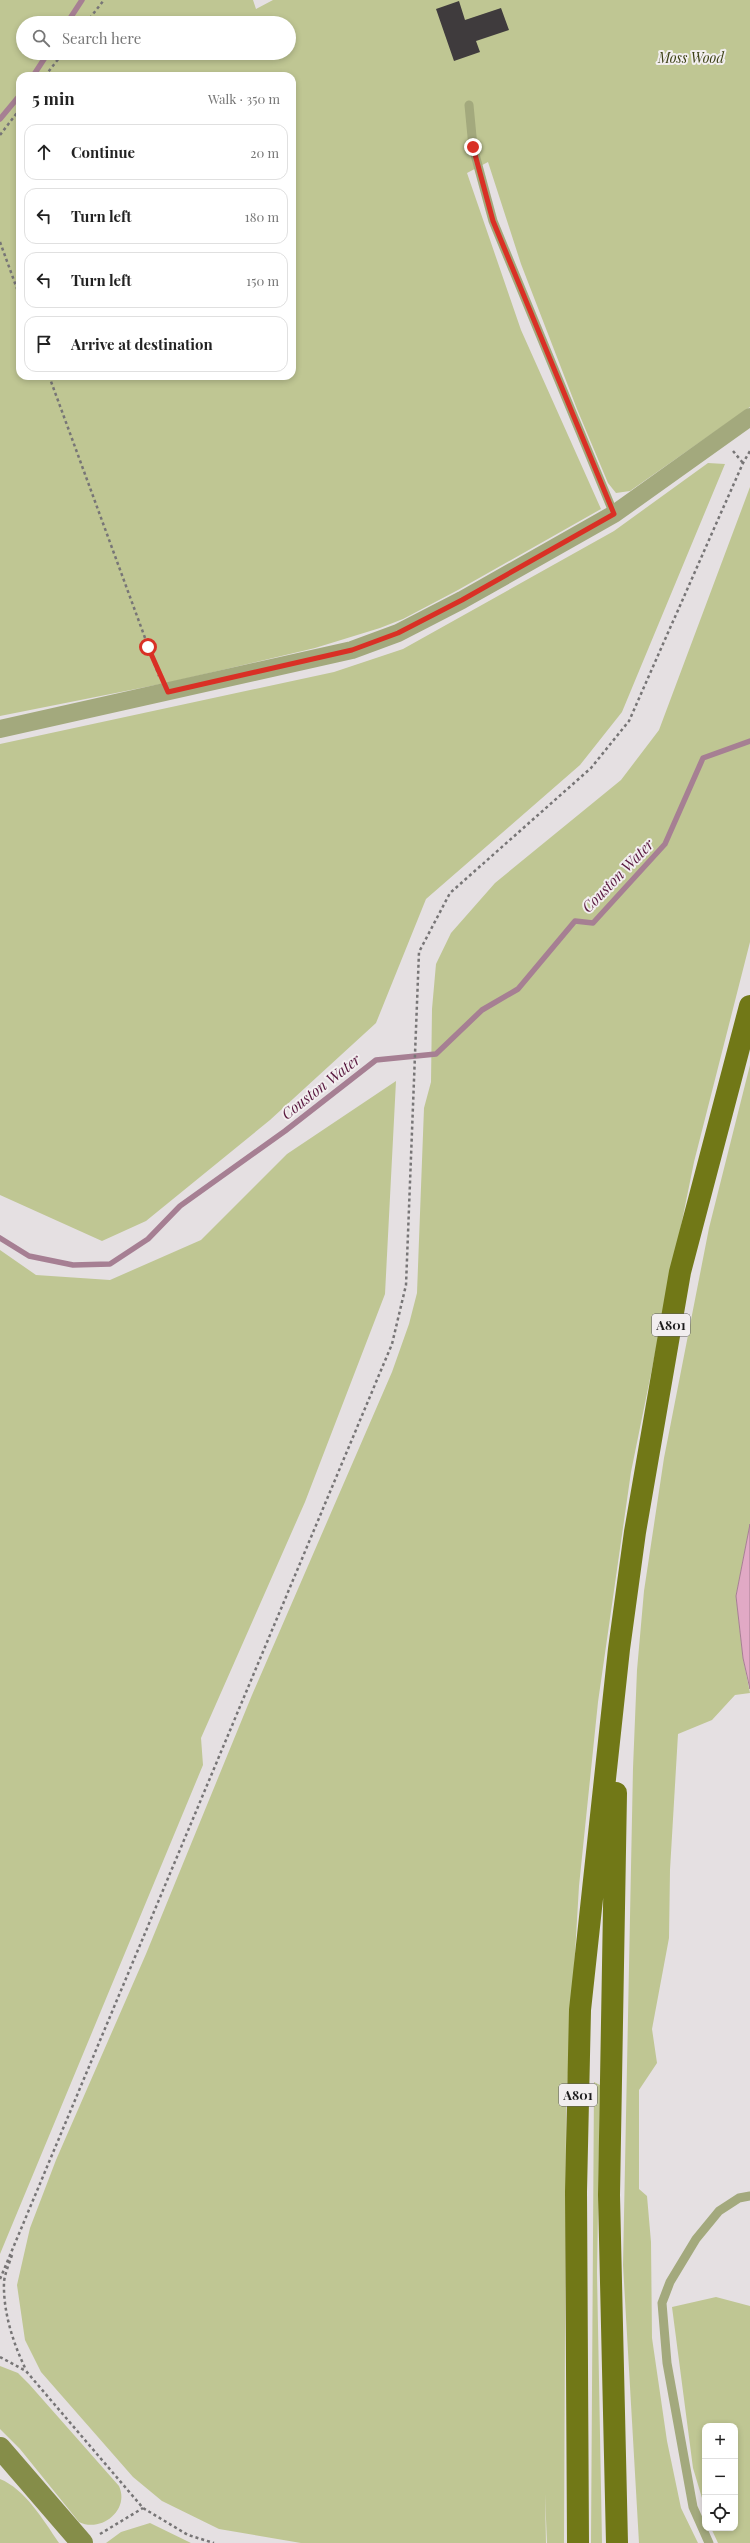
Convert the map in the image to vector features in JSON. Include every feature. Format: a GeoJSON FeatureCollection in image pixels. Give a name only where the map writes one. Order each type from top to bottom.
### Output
{"type":"FeatureCollection","features":[{"type":"Feature","properties":{"kind":"main road","name":"A801"},"geometry":{"type":"LineString","coordinates":[[578,2543],[576,2192],[580,2010],[619,1649],[635,1532],[680,1272],[750,1006]]}},
{"type":"Feature","properties":{"kind":"main road","name":"A801"},"geometry":{"type":"LineString","coordinates":[[617,2543],[609,2196],[619,1649]]}},
{"type":"Feature","properties":{"kind":"main road"},"geometry":{"type":"LineString","coordinates":[[614,2405],[624,2428],[629,2543]]}},
{"type":"Feature","properties":{"kind":"main road"},"geometry":{"type":"LineString","coordinates":[[0,2448],[8,2463],[89,2539]]}},
{"type":"Feature","properties":{"kind":"street"},"geometry":{"type":"LineString","coordinates":[[0,729],[352,650],[398,633],[462,600],[614,514],[750,417]]}},
{"type":"Feature","properties":{"kind":"lane"},"geometry":{"type":"LineString","coordinates":[[469,105],[473,147],[493,221],[614,514]]}},
{"type":"Feature","properties":{"kind":"lane"},"geometry":{"type":"LineString","coordinates":[[709,2543],[693,2507],[667,2363],[662,2303],[670,2282],[696,2239],[720,2210],[739,2198],[750,2196]]}},
{"type":"Feature","properties":{"kind":"path"},"geometry":{"type":"LineString","coordinates":[[91,16],[104,0]]}},
{"type":"Feature","properties":{"kind":"path"},"geometry":{"type":"LineString","coordinates":[[48,72],[58,60]]}},
{"type":"Feature","properties":{"kind":"path"},"geometry":{"type":"LineString","coordinates":[[0,135],[16,114]]}},
{"type":"Feature","properties":{"kind":"path"},"geometry":{"type":"LineString","coordinates":[[0,242],[16,286]]}},
{"type":"Feature","properties":{"kind":"path"},"geometry":{"type":"LineString","coordinates":[[50,380],[148,647],[168,692]]}},
{"type":"Feature","properties":{"kind":"path"},"geometry":{"type":"LineString","coordinates":[[0,2279],[392,1344],[406,1285],[415,1008],[419,952],[450,892],[591,768],[629,721],[743,463],[750,452]]}},
{"type":"Feature","properties":{"kind":"path"},"geometry":{"type":"LineString","coordinates":[[14,2245],[4,2282],[7,2311],[15,2346],[26,2371],[143,2508],[188,2535],[214,2543]]}},
{"type":"Feature","properties":{"kind":"path"},"geometry":{"type":"LineString","coordinates":[[0,2357],[26,2371]]}},
{"type":"Feature","properties":{"kind":"path"},"geometry":{"type":"LineString","coordinates":[[89,2539],[143,2508]]}},
{"type":"Feature","properties":{"kind":"green space","name":"Moss Wood"},"geometry":{"type":"Polygon","coordinates":[[[0,0],[253,0],[256,9],[273,0],[750,0],[750,407],[630,491],[616,493],[608,483],[577,409],[521,264],[488,162],[467,173],[521,330],[601,509],[458,590],[403,619],[380,628],[315,648],[171,682],[0,716],[0,0]]]}},
{"type":"Feature","properties":{"kind":"green space"},"geometry":{"type":"Polygon","coordinates":[[[708,463],[725,464],[622,712],[580,765],[426,899],[376,1023],[270,1120],[146,1221],[102,1241],[0,1195],[0,744],[334,672],[403,649],[614,531],[708,463]]]}},
{"type":"Feature","properties":{"kind":"green space"},"geometry":{"type":"Polygon","coordinates":[[[750,487],[750,942],[694,1162],[631,1472],[598,1702],[579,1886],[566,2106],[564,2543],[547,2543],[545,2494],[546,2543],[301,2543],[219,2529],[162,2501],[133,2477],[41,2372],[25,2340],[17,2285],[30,2228],[56,2160],[146,1954],[252,1695],[392,1372],[409,1324],[417,1293],[424,1108],[431,1082],[432,1009],[436,964],[451,933],[495,883],[621,780],[659,730],[750,487]]]}},
{"type":"Feature","properties":{"kind":"green space"},"geometry":{"type":"Polygon","coordinates":[[[750,1065],[750,1524],[736,1596],[743,1658],[750,1693],[735,1695],[712,1720],[678,1734],[670,1870],[669,1938],[652,2029],[657,2063],[639,2090],[639,2189],[647,2196],[651,2242],[652,2338],[667,2441],[681,2508],[698,2543],[639,2543],[623,2265],[633,1768],[637,1670],[644,1591],[664,1458],[709,1228],[750,1065]]]}},
{"type":"Feature","properties":{"kind":"green space"},"geometry":{"type":"Polygon","coordinates":[[[396,1081],[385,1294],[305,1502],[201,1738],[203,1765],[0,2254],[0,1250],[36,1275],[110,1280],[201,1240],[287,1154],[396,1081]]]}},
{"type":"Feature","properties":{"kind":"green space"},"geometry":{"type":"Polygon","coordinates":[[[594,2082],[600,2085],[597,2272],[602,2543],[591,2543],[594,2082]]]}},
{"type":"Feature","properties":{"kind":"green space"},"geometry":{"type":"Polygon","coordinates":[[[716,2297],[750,2306],[750,2543],[718,2543],[712,2531],[738,2531],[738,2423],[702,2423],[702,2498],[693,2468],[672,2307],[716,2297]]]}},
{"type":"Feature","properties":{"kind":"green space"},"geometry":{"type":"Polygon","coordinates":[[[0,2366],[18,2373],[29,2384],[119,2486],[121,2495],[117,2511],[104,2522],[87,2525],[79,2522],[20,2449],[0,2429],[0,2366]]]}},
{"type":"Feature","properties":{"kind":"green space"},"geometry":{"type":"Polygon","coordinates":[[[0,2479],[18,2490],[26,2498],[59,2543],[0,2543],[0,2479]]]}},
{"type":"Feature","properties":{"kind":"green space"},"geometry":{"type":"Polygon","coordinates":[[[150,2523],[191,2543],[106,2543],[121,2532],[150,2523]]]}},
{"type":"Feature","properties":{"kind":"shaded area"},"geometry":{"type":"Polygon","coordinates":[[[750,1524],[750,1689],[743,1658],[736,1596],[750,1524]]]}},
{"type":"Feature","properties":{"kind":"building"},"geometry":{"type":"Polygon","coordinates":[[[459,1],[465,20],[501,8],[509,30],[476,41],[480,52],[454,61],[436,9],[459,1]]]}},
{"type":"Feature","properties":{"kind":"waterway"},"geometry":{"type":"LineString","coordinates":[[72,16],[82,0]]}},
{"type":"Feature","properties":{"kind":"waterway"},"geometry":{"type":"LineString","coordinates":[[36,72],[43,60]]}},
{"type":"Feature","properties":{"kind":"waterway"},"geometry":{"type":"LineString","coordinates":[[0,119],[16,100]]}},
{"type":"Feature","properties":{"kind":"waterway","name":"Couston Water"},"geometry":{"type":"LineString","coordinates":[[0,1238],[29,1256],[73,1265],[110,1264],[148,1239],[180,1206],[285,1131],[376,1060],[436,1054],[482,1010],[518,989],[575,921],[593,923],[665,844],[703,758],[750,741]]}},
{"type":"Feature","properties":{"kind":"route"},"geometry":{"type":"LineString","coordinates":[[148,647],[162,683],[168,692],[352,650],[398,633],[462,600],[614,514],[493,221],[473,147]]}}]}
